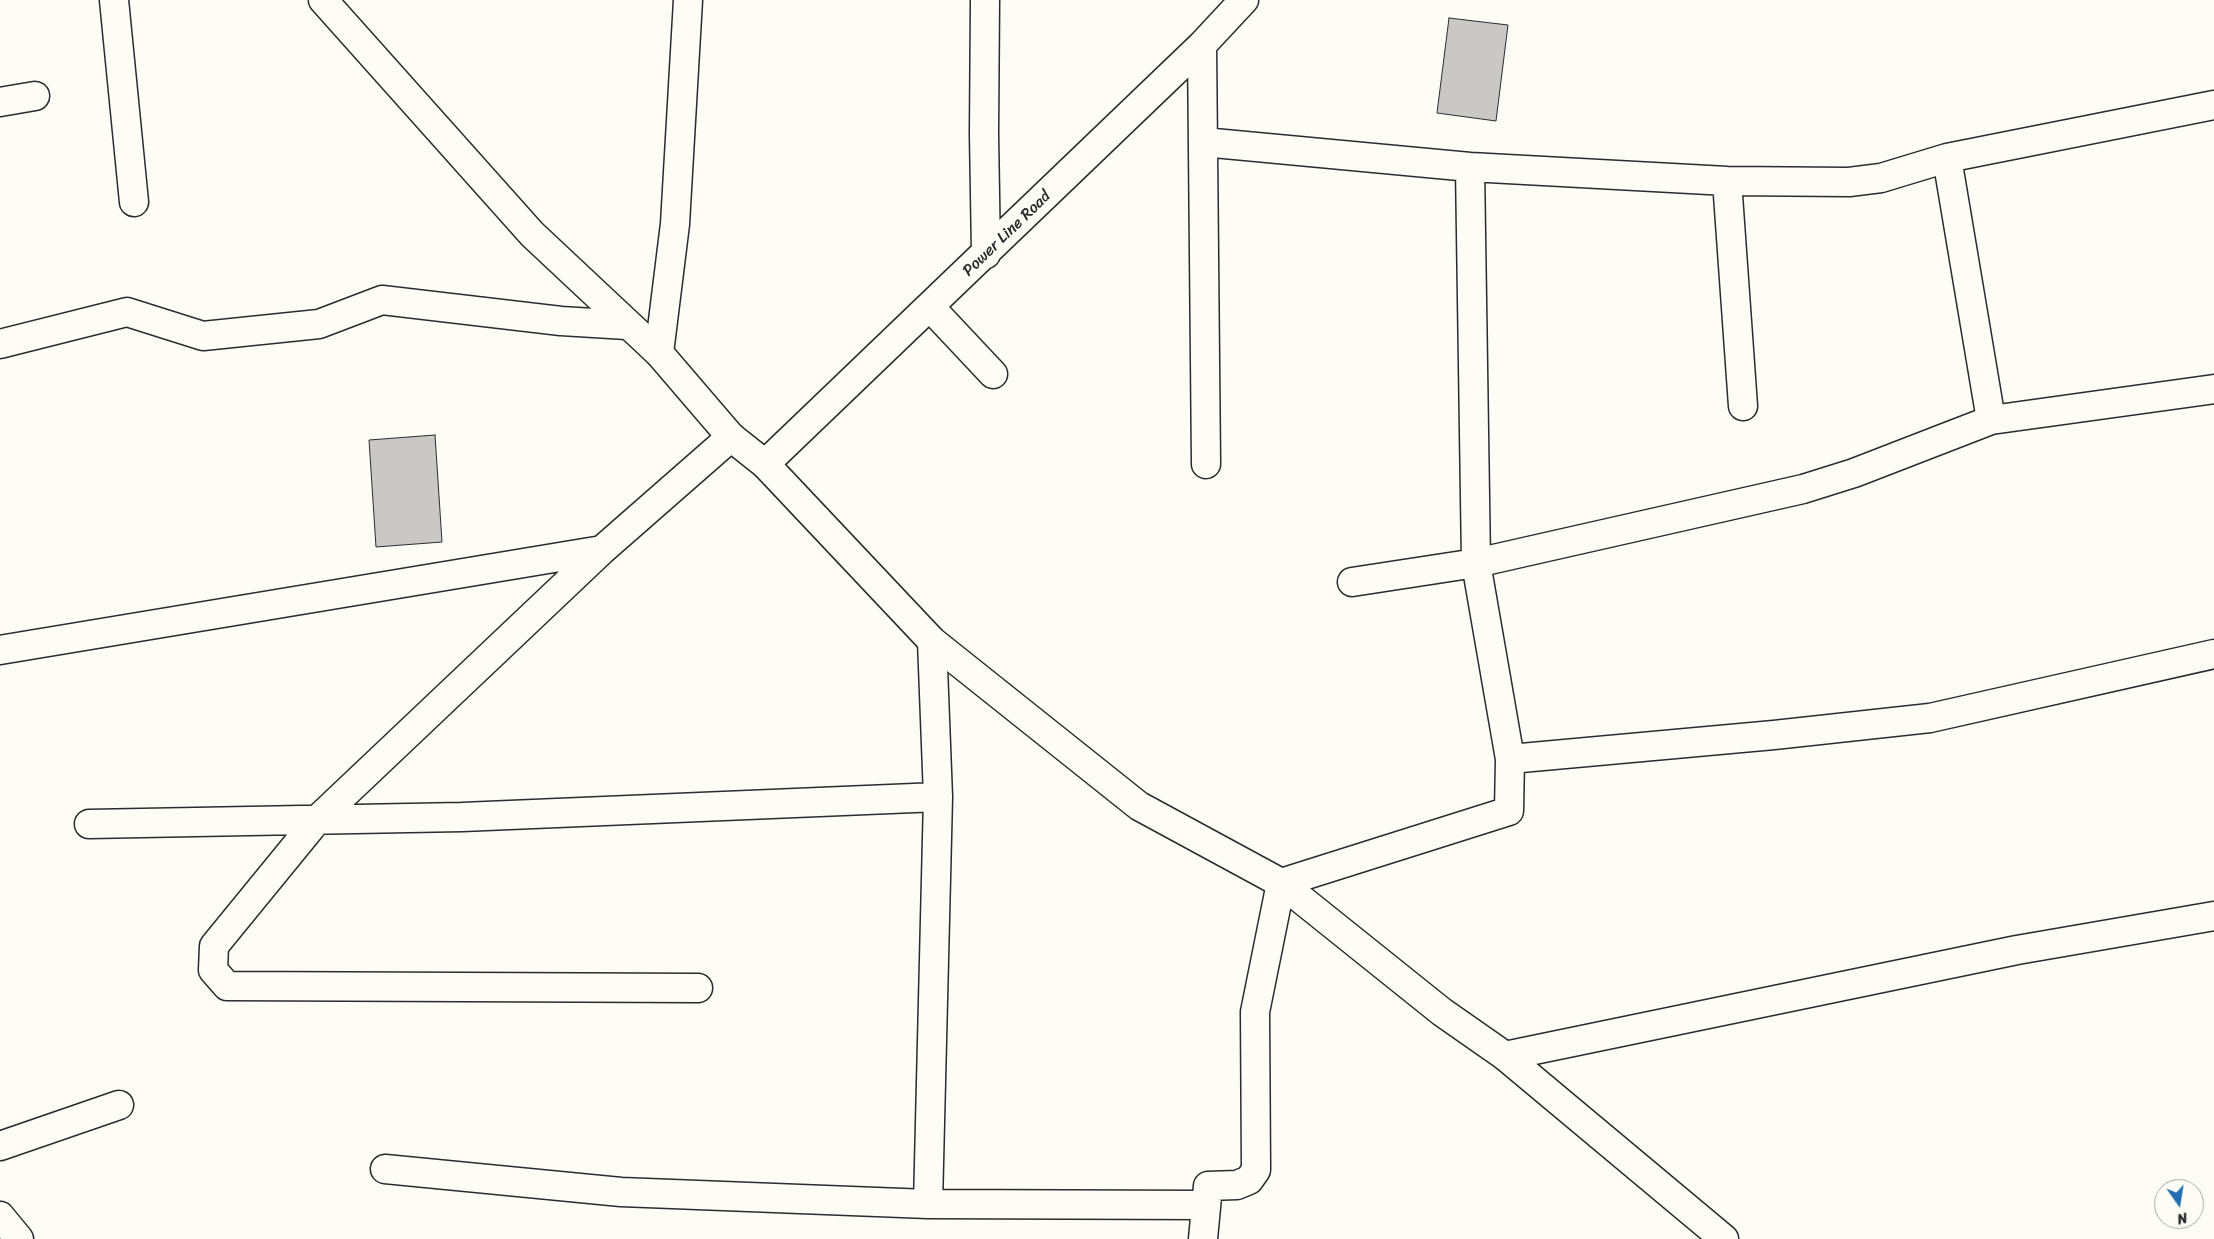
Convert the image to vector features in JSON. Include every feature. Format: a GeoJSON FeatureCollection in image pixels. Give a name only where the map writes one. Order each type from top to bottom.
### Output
{"type":"FeatureCollection","features":[{"type":"Feature","properties":{"kind":"street"},"geometry":{"type":"LineString","coordinates":[[114,0],[134,202]]}},
{"type":"Feature","properties":{"kind":"street"},"geometry":{"type":"LineString","coordinates":[[323,0],[532,234],[659,353],[731,437],[766,464],[932,641],[1139,806],[1281,883],[1442,1012],[1505,1056],[1724,1239]]}},
{"type":"Feature","properties":{"kind":"street"},"geometry":{"type":"LineString","coordinates":[[659,353],[675,224],[688,0]]}},
{"type":"Feature","properties":{"kind":"street"},"geometry":{"type":"LineString","coordinates":[[985,0],[984,134],[986,254]]}},
{"type":"Feature","properties":{"kind":"street","name":"Power Line Road"},"geometry":{"type":"LineString","coordinates":[[766,464],[1202,45],[1222,11],[1244,0]]}},
{"type":"Feature","properties":{"kind":"street"},"geometry":{"type":"LineString","coordinates":[[1202,45],[1206,464]]}},
{"type":"Feature","properties":{"kind":"street"},"geometry":{"type":"LineString","coordinates":[[0,102],[36,96]]}},
{"type":"Feature","properties":{"kind":"street"},"geometry":{"type":"LineString","coordinates":[[1203,142],[1470,167],[1727,182],[1849,182],[1881,178],[1947,158],[2214,105]]}},
{"type":"Feature","properties":{"kind":"street"},"geometry":{"type":"LineString","coordinates":[[1947,158],[1991,420]]}},
{"type":"Feature","properties":{"kind":"street"},"geometry":{"type":"LineString","coordinates":[[1281,883],[1510,811],[1510,759],[1476,563],[1470,167]]}},
{"type":"Feature","properties":{"kind":"street"},"geometry":{"type":"LineString","coordinates":[[1727,182],[1743,406]]}},
{"type":"Feature","properties":{"kind":"street"},"geometry":{"type":"LineString","coordinates":[[0,344],[127,312],[204,336],[319,324],[382,300],[561,321],[627,325]]}},
{"type":"Feature","properties":{"kind":"street"},"geometry":{"type":"LineString","coordinates":[[930,308],[993,374]]}},
{"type":"Feature","properties":{"kind":"street"},"geometry":{"type":"LineString","coordinates":[[1352,582],[1476,563],[1803,489],[1854,473],[1991,420],[2214,389]]}},
{"type":"Feature","properties":{"kind":"street"},"geometry":{"type":"LineString","coordinates":[[698,988],[227,986],[213,970],[214,946],[317,820],[602,550],[731,437]]}},
{"type":"Feature","properties":{"kind":"street"},"geometry":{"type":"LineString","coordinates":[[0,650],[602,550]]}},
{"type":"Feature","properties":{"kind":"street"},"geometry":{"type":"LineString","coordinates":[[928,1204],[938,797],[932,641]]}},
{"type":"Feature","properties":{"kind":"street"},"geometry":{"type":"LineString","coordinates":[[1510,759],[1774,736],[1930,718],[2214,654]]}},
{"type":"Feature","properties":{"kind":"street"},"geometry":{"type":"LineString","coordinates":[[89,824],[462,816],[938,797]]}},
{"type":"Feature","properties":{"kind":"street"},"geometry":{"type":"LineString","coordinates":[[1203,1239],[1208,1186],[1237,1185],[1249,1180],[1256,1170],[1255,1012],[1281,883]]}},
{"type":"Feature","properties":{"kind":"street"},"geometry":{"type":"LineString","coordinates":[[1505,1056],[2017,950],[2214,916]]}},
{"type":"Feature","properties":{"kind":"street"},"geometry":{"type":"LineString","coordinates":[[0,1146],[118,1105]]}},
{"type":"Feature","properties":{"kind":"street"},"geometry":{"type":"LineString","coordinates":[[385,1169],[621,1192],[928,1204],[1206,1205]]}},
{"type":"Feature","properties":{"kind":"street"},"geometry":{"type":"LineString","coordinates":[[0,1216],[19,1239]]}},
{"type":"Feature","properties":{"kind":"building"},"geometry":{"type":"Polygon","coordinates":[[[1449,18],[1508,25],[1496,121],[1437,113],[1449,18]]]}},
{"type":"Feature","properties":{"kind":"building"},"geometry":{"type":"Polygon","coordinates":[[[435,435],[442,542],[376,547],[369,440],[435,435]]]}}]}
